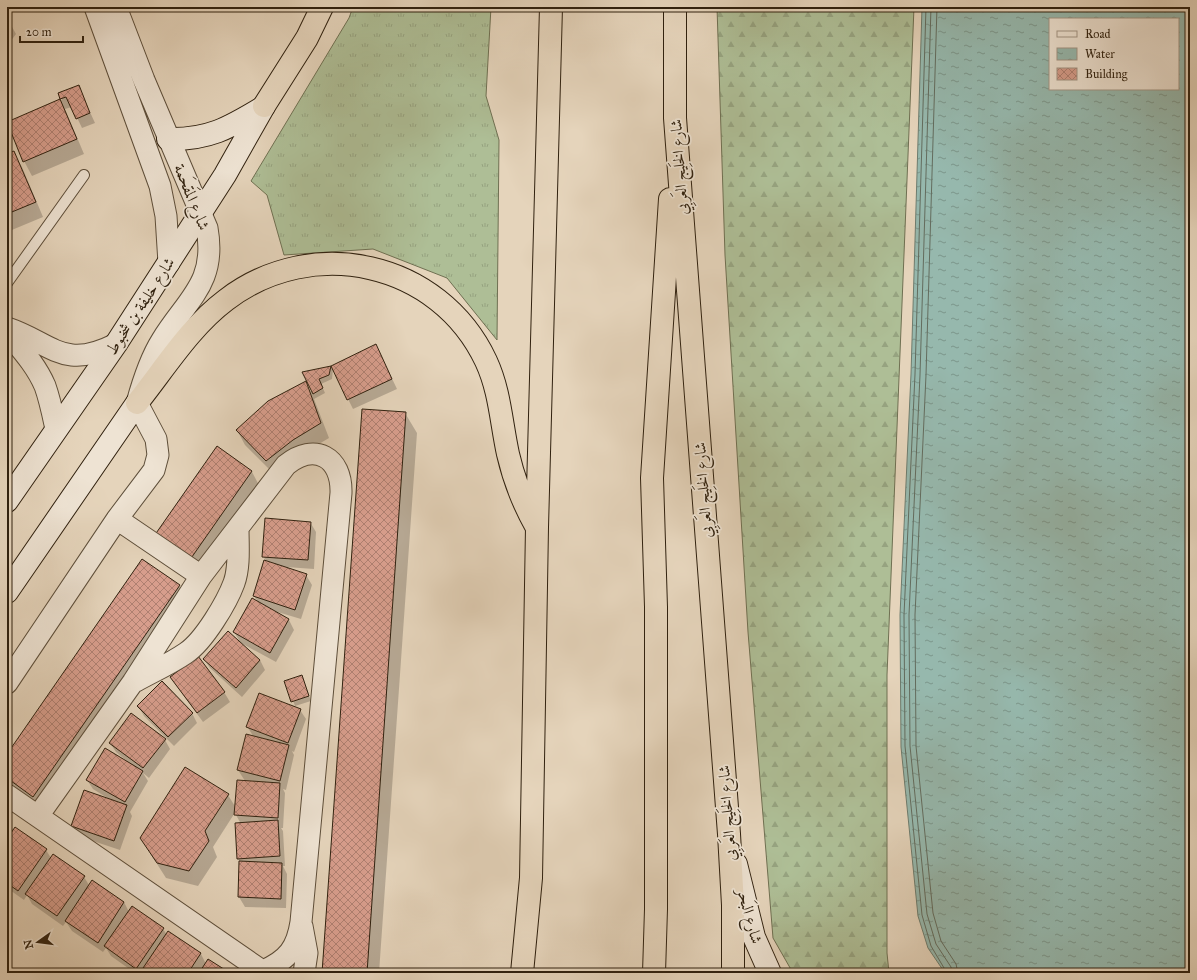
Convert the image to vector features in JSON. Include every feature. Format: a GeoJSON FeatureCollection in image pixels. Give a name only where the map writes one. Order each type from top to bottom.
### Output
{"type":"FeatureCollection","features":[{"type":"Feature","properties":{"kind":"highway"},"geometry":{"type":"LineString","coordinates":[[264,106],[307,38],[322,7]]}},
{"type":"Feature","properties":{"kind":"highway"},"geometry":{"type":"LineString","coordinates":[[522,973],[531,878],[537,527],[551,7]]}},
{"type":"Feature","properties":{"kind":"highway","name":"شارع الخَلِيج العَربِي"},"geometry":{"type":"LineString","coordinates":[[675,7],[675,118],[729,834],[733,973]]}},
{"type":"Feature","properties":{"kind":"highway"},"geometry":{"type":"LineString","coordinates":[[654,973],[656,909],[656,607],[652,478],[675,118]]}},
{"type":"Feature","properties":{"kind":"highway"},"geometry":{"type":"LineString","coordinates":[[137,403],[196,328],[210,313],[243,288],[281,270],[302,265],[324,263],[368,267],[389,273],[409,282],[445,307],[474,341],[494,380],[500,401],[513,472],[522,497],[537,527]]}},
{"type":"Feature","properties":{"kind":"main road","name":"شارع خليفة بن شخبوط"},"geometry":{"type":"LineString","coordinates":[[7,501],[116,344],[169,263],[225,175],[264,106]]}},
{"type":"Feature","properties":{"kind":"main road"},"geometry":{"type":"LineString","coordinates":[[168,139],[199,138],[214,134],[231,127],[264,106]]}},
{"type":"Feature","properties":{"kind":"main road"},"geometry":{"type":"LineString","coordinates":[[7,592],[137,403]]}},
{"type":"Feature","properties":{"kind":"main road","name":"شارع البَحر"},"geometry":{"type":"LineString","coordinates":[[729,834],[754,937],[770,973]]}},
{"type":"Feature","properties":{"kind":"street","name":"شارع المَقحَمة"},"geometry":{"type":"LineString","coordinates":[[95,7],[160,186],[167,224],[169,263]]}},
{"type":"Feature","properties":{"kind":"street","name":"شارع المَقحَمة"},"geometry":{"type":"LineString","coordinates":[[116,7],[168,139],[207,228],[210,245],[209,261],[204,277],[197,292],[161,341],[151,361],[137,403]]}},
{"type":"Feature","properties":{"kind":"street"},"geometry":{"type":"LineString","coordinates":[[7,328],[18,332],[50,349],[72,355],[95,353],[116,344]]}},
{"type":"Feature","properties":{"kind":"street"},"geometry":{"type":"LineString","coordinates":[[7,332],[28,356],[37,370],[45,386],[56,429]]}},
{"type":"Feature","properties":{"kind":"street"},"geometry":{"type":"LineString","coordinates":[[7,683],[117,519],[154,470],[158,455],[156,439],[137,403]]}},
{"type":"Feature","properties":{"kind":"street"},"geometry":{"type":"LineString","coordinates":[[7,795],[264,972],[290,954],[298,939],[301,922],[341,492],[341,478],[335,466],[324,457],[311,453],[297,456],[286,465],[201,576],[133,682],[38,816]]}},
{"type":"Feature","properties":{"kind":"street"},"geometry":{"type":"LineString","coordinates":[[117,519],[201,576]]}},
{"type":"Feature","properties":{"kind":"street"},"geometry":{"type":"LineString","coordinates":[[133,682],[187,652],[197,643],[210,627],[234,582],[238,528]]}},
{"type":"Feature","properties":{"kind":"street"},"geometry":{"type":"LineString","coordinates":[[301,922],[307,953],[304,973]]}},
{"type":"Feature","properties":{"kind":"lane"},"geometry":{"type":"LineString","coordinates":[[7,283],[84,175]]}},
{"type":"Feature","properties":{"kind":"green space"},"geometry":{"type":"Polygon","coordinates":[[[353,7],[491,7],[486,96],[499,140],[497,340],[447,278],[373,249],[284,255],[267,195],[251,181],[349,18],[353,7]]]}},
{"type":"Feature","properties":{"kind":"green space"},"geometry":{"type":"Polygon","coordinates":[[[717,7],[914,7],[887,675],[887,953],[889,973],[793,973],[773,938],[748,632],[725,255],[717,7]]]}},
{"type":"Feature","properties":{"kind":"water"},"geometry":{"type":"Polygon","coordinates":[[[922,7],[1190,7],[1190,973],[945,973],[928,948],[918,916],[901,747],[900,615],[911,374],[922,7]]]}},
{"type":"Feature","properties":{"kind":"building"},"geometry":{"type":"Polygon","coordinates":[[[79,85],[90,113],[76,119],[66,97],[60,99],[58,93],[79,85]]]}},
{"type":"Feature","properties":{"kind":"building"},"geometry":{"type":"Polygon","coordinates":[[[60,99],[77,139],[23,162],[7,122],[60,99]]]}},
{"type":"Feature","properties":{"kind":"building"},"geometry":{"type":"Polygon","coordinates":[[[14,151],[36,202],[7,214],[7,154],[14,151]]]}},
{"type":"Feature","properties":{"kind":"building"},"geometry":{"type":"Polygon","coordinates":[[[376,344],[392,379],[347,400],[331,366],[376,344]]]}},
{"type":"Feature","properties":{"kind":"building"},"geometry":{"type":"Polygon","coordinates":[[[331,366],[329,375],[319,379],[323,388],[313,394],[302,372],[331,366]]]}},
{"type":"Feature","properties":{"kind":"building"},"geometry":{"type":"Polygon","coordinates":[[[306,381],[321,423],[293,440],[266,461],[236,430],[268,401],[306,381]]]}},
{"type":"Feature","properties":{"kind":"building"},"geometry":{"type":"Polygon","coordinates":[[[362,409],[406,412],[367,973],[322,973],[362,409]]]}},
{"type":"Feature","properties":{"kind":"building"},"geometry":{"type":"Polygon","coordinates":[[[217,446],[252,471],[187,564],[152,539],[217,446]]]}},
{"type":"Feature","properties":{"kind":"building"},"geometry":{"type":"Polygon","coordinates":[[[265,518],[311,522],[308,560],[262,557],[265,518]]]}},
{"type":"Feature","properties":{"kind":"building"},"geometry":{"type":"Polygon","coordinates":[[[142,559],[180,585],[33,797],[7,778],[7,754],[142,559]]]}},
{"type":"Feature","properties":{"kind":"building"},"geometry":{"type":"Polygon","coordinates":[[[264,560],[307,574],[295,610],[253,596],[264,560]]]}},
{"type":"Feature","properties":{"kind":"building"},"geometry":{"type":"Polygon","coordinates":[[[252,598],[289,619],[270,653],[233,632],[252,598]]]}},
{"type":"Feature","properties":{"kind":"building"},"geometry":{"type":"Polygon","coordinates":[[[228,631],[260,660],[236,688],[203,659],[228,631]]]}},
{"type":"Feature","properties":{"kind":"building"},"geometry":{"type":"Polygon","coordinates":[[[198,656],[225,692],[197,713],[170,677],[198,656]]]}},
{"type":"Feature","properties":{"kind":"building"},"geometry":{"type":"Polygon","coordinates":[[[302,675],[309,696],[291,702],[284,681],[302,675]]]}},
{"type":"Feature","properties":{"kind":"building"},"geometry":{"type":"Polygon","coordinates":[[[162,681],[193,713],[168,737],[137,706],[162,681]]]}},
{"type":"Feature","properties":{"kind":"building"},"geometry":{"type":"Polygon","coordinates":[[[259,693],[301,709],[288,743],[246,727],[259,693]]]}},
{"type":"Feature","properties":{"kind":"building"},"geometry":{"type":"Polygon","coordinates":[[[131,713],[166,739],[143,768],[109,743],[131,713]]]}},
{"type":"Feature","properties":{"kind":"building"},"geometry":{"type":"Polygon","coordinates":[[[246,734],[289,745],[280,781],[237,770],[246,734]]]}},
{"type":"Feature","properties":{"kind":"building"},"geometry":{"type":"Polygon","coordinates":[[[105,748],[143,771],[125,802],[86,780],[105,748]]]}},
{"type":"Feature","properties":{"kind":"building"},"geometry":{"type":"Polygon","coordinates":[[[185,767],[229,794],[205,831],[209,841],[189,871],[157,863],[140,838],[185,767]]]}},
{"type":"Feature","properties":{"kind":"building"},"geometry":{"type":"Polygon","coordinates":[[[237,780],[280,783],[278,818],[234,815],[237,780]]]}},
{"type":"Feature","properties":{"kind":"building"},"geometry":{"type":"Polygon","coordinates":[[[84,790],[127,805],[114,841],[71,826],[84,790]]]}},
{"type":"Feature","properties":{"kind":"building"},"geometry":{"type":"Polygon","coordinates":[[[278,820],[280,856],[237,859],[235,823],[278,820]]]}},
{"type":"Feature","properties":{"kind":"building"},"geometry":{"type":"Polygon","coordinates":[[[15,827],[47,849],[18,891],[7,883],[7,839],[15,827]]]}},
{"type":"Feature","properties":{"kind":"building"},"geometry":{"type":"Polygon","coordinates":[[[53,854],[85,876],[57,916],[25,894],[53,854]]]}},
{"type":"Feature","properties":{"kind":"building"},"geometry":{"type":"Polygon","coordinates":[[[239,861],[282,863],[281,899],[238,897],[239,861]]]}},
{"type":"Feature","properties":{"kind":"building"},"geometry":{"type":"Polygon","coordinates":[[[92,880],[124,902],[98,943],[65,921],[92,880]]]}},
{"type":"Feature","properties":{"kind":"building"},"geometry":{"type":"Polygon","coordinates":[[[132,906],[164,928],[136,969],[104,946],[132,906]]]}},
{"type":"Feature","properties":{"kind":"building"},"geometry":{"type":"Polygon","coordinates":[[[168,931],[201,953],[188,973],[143,973],[141,971],[168,931]]]}},
{"type":"Feature","properties":{"kind":"building"},"geometry":{"type":"Polygon","coordinates":[[[208,959],[230,973],[199,973],[208,959]]]}}]}
